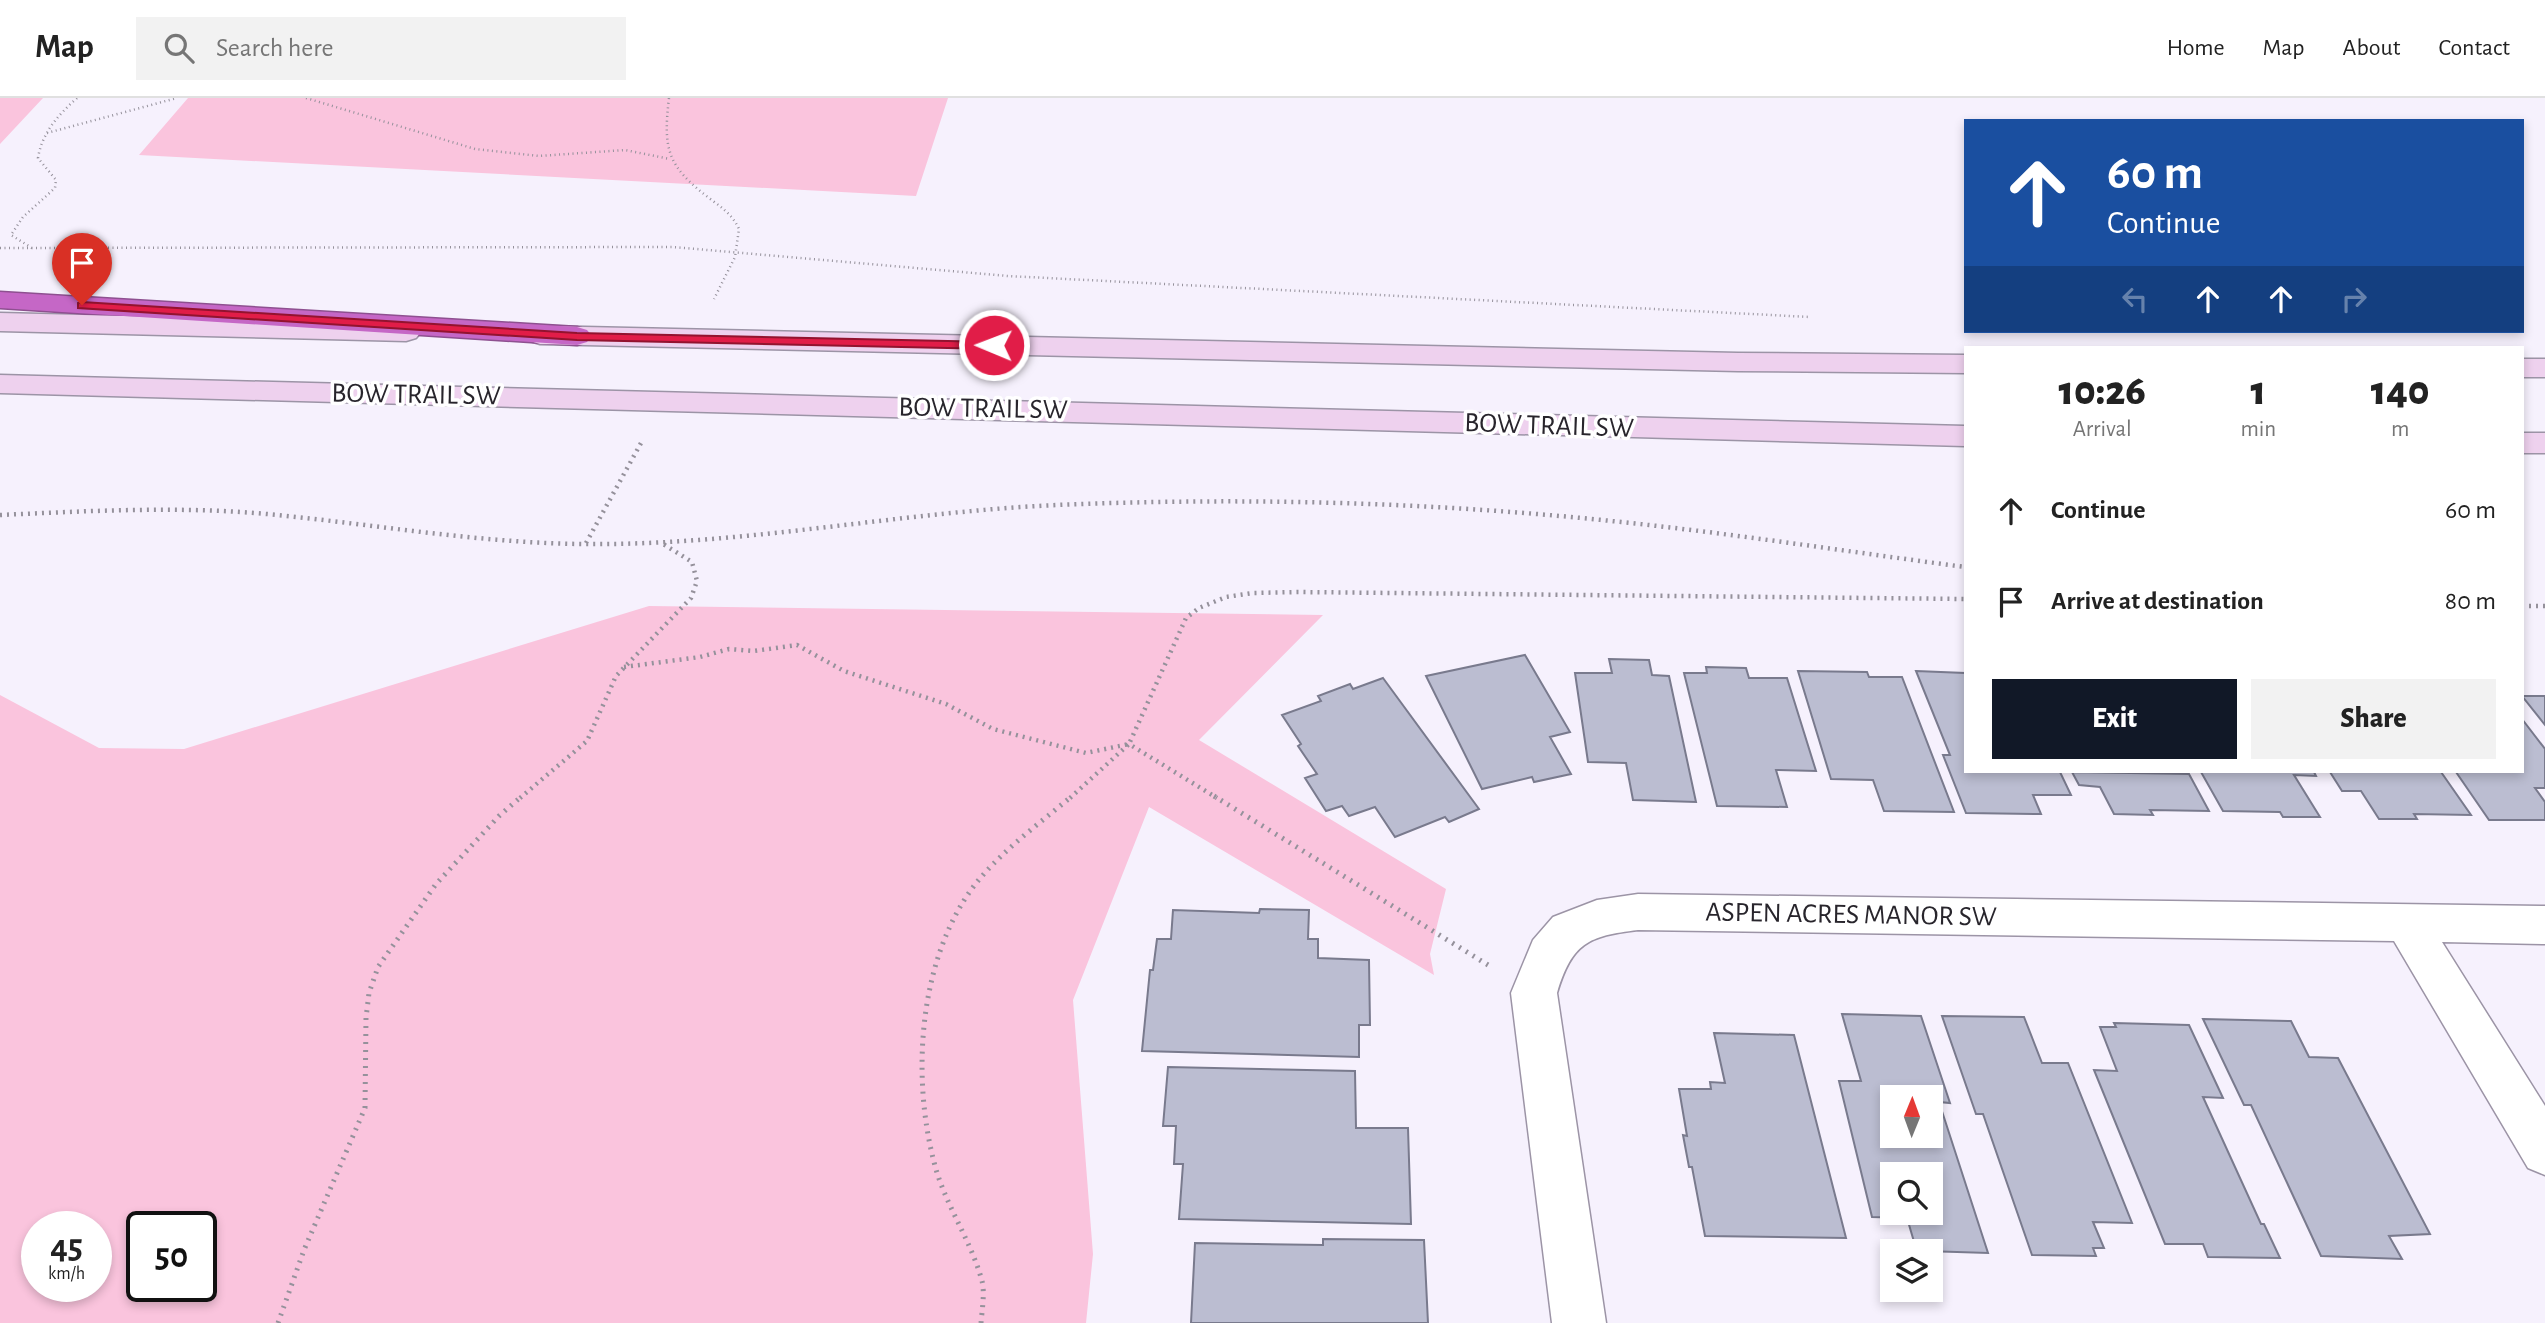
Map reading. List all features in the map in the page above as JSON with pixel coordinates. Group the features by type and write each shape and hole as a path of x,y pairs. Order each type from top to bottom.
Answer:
{"highway":[{"path":"0,300 577,336"}],"main road":[{"path":"0,322 1738,362 1964,364"},
{"path":"2524,368 2545,369"},
{"name":"BOW TRAIL SW","path":"0,384 1964,436"},
{"path":"2524,443 2545,443"}],"street":[{"name":"ASPEN ACRES MANOR SW","path":"1579,1323 1534,993 1543,961 1561,934 1596,916 1637,912 2545,925"},
{"path":"2407,924 2545,1151"}],"path":[{"path":"32,248 11,235 23,217 55,188 56,180 38,158 39,147 54,121 76,98"},
{"path":"47,133 92,117 144,108 177,98"},
{"path":"306,98 475,149 540,156 625,150 670,159"},
{"path":"669,98 667,142 670,159 692,188 729,213 739,228 737,253 713,300"},
{"path":"0,248 631,246 1008,276 1812,317"},
{"path":"585,544 642,442"},
{"path":"0,515 124,509 264,514 479,540 585,544 660,542 1053,505 1284,500 1498,511 1622,522 1964,567"},
{"path":"278,1323 304,1250 365,1108 366,1018 369,993 378,967 436,884 499,816 587,740 615,676 691,598 697,581 692,562 660,542"},
{"path":"981,1323 983,1283 934,1163 925,1102 923,1020 945,933 977,882 1014,845 1129,744 1186,618 1204,603 1237,594 1298,592 1964,599"},
{"path":"2524,606 2545,607"},
{"path":"624,667 700,657 729,649 754,651 797,645 844,671 946,704 993,729 1086,754 1129,744 1534,993"}],"shaded area":[{"path":"0,98 43,98 0,144"},
{"path":"188,98 948,98 916,196 139,155"},
{"path":"649,606 1323,615 1199,740 1446,889 1430,954 1434,975 1149,807 1073,1000 1093,1254 1086,1323 0,1323 0,695 99,748 184,749"}],"building":[{"path":"1525,655 1570,732 1550,737 1571,774 1534,782 1532,777 1482,789 1426,676"},
{"path":"1609,659 1649,660 1652,675 1669,676 1696,802 1633,800 1626,763 1588,762 1575,673 1612,673"},
{"path":"1706,667 1746,668 1749,678 1787,678 1816,771 1776,770 1787,807 1717,806 1684,673 1707,673"},
{"path":"1798,671 1867,672 1869,677 1902,677 1954,812 1884,811 1873,780 1831,779"},
{"path":"1916,671 1964,673 1964,773 2060,773 2071,795 2033,795 2041,814 1966,813 1943,755 1950,755"},
{"path":"1383,678 1479,809 1449,822 1445,817 1395,837 1375,807 1349,816 1342,806 1326,811 1305,778 1317,774 1282,715 1321,701 1318,696 1350,684 1353,689"},
{"path":"2524,696 2545,696 2545,725 2524,699"},
{"path":"2524,722 2545,749 2545,788 2535,788 2545,802 2545,820 2489,820 2457,773 2524,773"},
{"path":"2073,773 2189,774 2209,811 2150,810 2153,815 2114,814 2100,787 2079,785"},
{"path":"2202,773 2314,773 2316,776 2294,775 2320,817 2283,817 2280,812 2223,811"},
{"path":"2331,773 2442,773 2471,815 2414,814 2417,819 2379,819 2361,791 2342,791"},
{"path":"1260,909 1309,910 1308,939 1318,939 1318,958 1369,960 1370,1025 1359,1025 1359,1057 1142,1051 1150,970 1153,970 1157,939 1171,939 1173,910 1259,913"},
{"path":"1842,1014 1921,1016 1950,1103 1943,1102 1943,1085 1880,1085 1880,1148 1943,1148 1943,1114 1988,1253 1943,1252 1943,1239 1913,1239 1909,1225 1943,1225 1943,1162 1880,1162 1880,1217 1872,1217 1839,1081 1861,1081"},
{"path":"1942,1016 2024,1017 2042,1063 2068,1063 2132,1223 2093,1222 2104,1248 2093,1248 2096,1256 2032,1255 1983,1114 1976,1114"},
{"path":"2203,1019 2291,1021 2309,1057 2338,1058 2430,1234 2389,1236 2402,1259 2321,1256 2251,1105 2244,1105"},
{"path":"2114,1023 2189,1025 2223,1098 2203,1097 2261,1224 2264,1224 2280,1258 2208,1257 2203,1244 2165,1244 2094,1070 2117,1071 2100,1027 2116,1027"},
{"path":"1714,1033 1794,1035 1846,1238 1705,1236 1683,1135 1687,1136 1679,1089 1711,1089 1710,1082 1725,1083"},
{"path":"1168,1067 1355,1071 1356,1128 1408,1128 1411,1224 1179,1219 1183,1164 1174,1164 1176,1126 1163,1126"},
{"path":"1323,1239 1424,1240 1428,1323 1191,1323 1195,1243 1323,1245"}],"route":[{"path":"82,305 577,336 994,345"}]}
